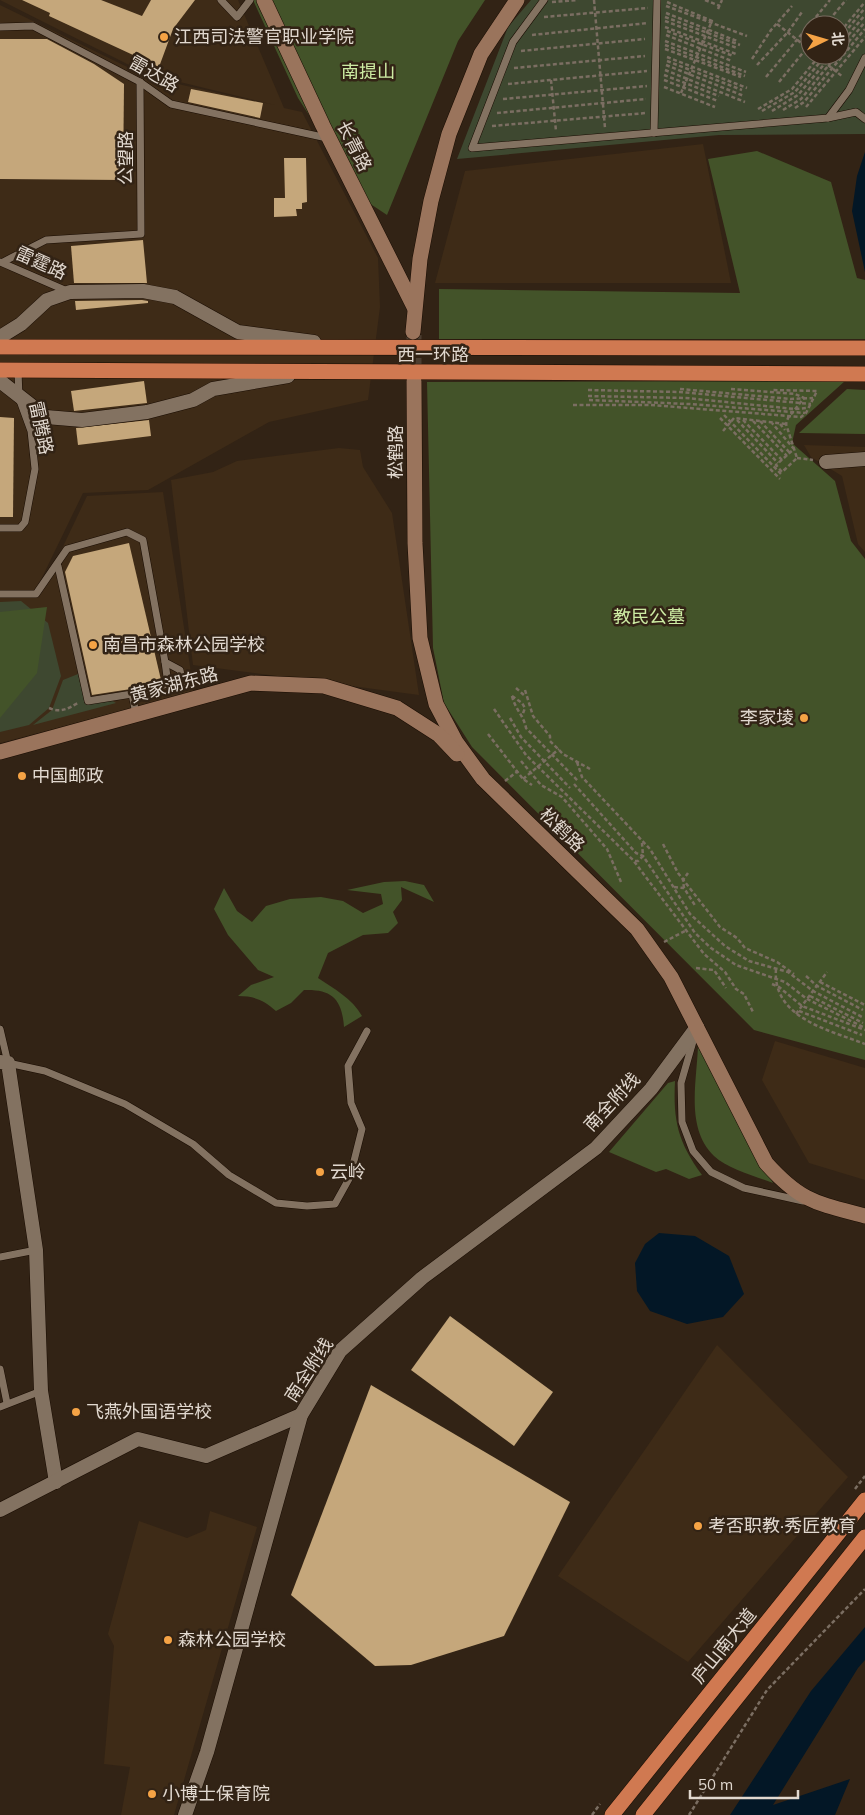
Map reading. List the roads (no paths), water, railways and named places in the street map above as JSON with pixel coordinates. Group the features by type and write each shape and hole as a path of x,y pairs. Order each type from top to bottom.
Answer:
{"highway":[{"name":"西一环路","path":"0,347 865,348"},
{"name":"西一环路","path":"0,370 865,374"},
{"name":"庐山南大道","path":"612,1815 865,1500"},
{"path":"643,1815 865,1537"}],"main road":[{"name":"长青路","path":"264,0 330,139 414,307"},
{"path":"414,332 414,307 431,201 449,134 481,54 516,0"},
{"name":"松鹤路","path":"414,382 415,543 420,638 436,704 456,742 483,779 637,928 672,977 766,1163 786,1185 813,1203 865,1216"},
{"name":"黄家湖东路","path":"0,752 251,683 324,686 397,708 438,735 483,779"}],"street":[{"path":"0,336 22,324 47,300 70,292 143,292 175,297 238,332 357,348"},
{"path":"0,381 46,418 82,420 146,412 193,400 213,389 318,372"},
{"path":"826,462 865,459"},
{"name":"南全附线","path":"185,1815 206,1752 301,1415 340,1351 422,1278 596,1148 651,1089 697,1027"},
{"path":"4,1062 36,1250 41,1391 56,1482"},
{"path":"0,1510 138,1439 206,1456 301,1415"}],"lane":[{"path":"221,0 237,17 250,0"},
{"path":"543,2 518,36 509,52 472,148 828,118 856,112 865,119"},
{"name":"雷达路","path":"0,26 33,26 140,82 171,104 330,139"},
{"path":"654,133 657,40"},
{"path":"828,118 852,84 865,58"},
{"name":"公望路","path":"1,262 46,240 141,234 140,82"},
{"name":"雷霆路","path":"1,262 70,292"},
{"name":"雷腾路","path":"0,528 20,528 26,522 35,468 31,431 19,398 18,370"},
{"path":"0,594 36,594 58,566 67,549 127,532 143,540 168,684 132,694 88,701 58,566"},
{"path":"165,662 180,670 183,686"},
{"path":"132,694 136,714"},
{"path":"697,1027 680,1084 682,1122 693,1151 711,1172 744,1188 813,1203"},
{"path":"0,1029 4,1062 45,1071 125,1104 193,1144 229,1175 276,1203 307,1206 334,1204 350,1177 362,1129 351,1104 348,1066 367,1031"},
{"path":"0,1257 36,1250"},
{"path":"0,1369 7,1403"},
{"path":"0,1407 41,1391"}],"water":[{"path":"865,152 865,272 852,211 857,176"},
{"path":"659,1233 695,1236 729,1256 744,1294 723,1317 687,1324 650,1311 637,1291 635,1263 645,1244"},
{"path":"865,1627 865,1660 858,1668 773,1805 850,1779 835,1815 730,1815 811,1691"}],"tunnel":[{"path":"414,335 414,381"}],"place":[{"name":"江西司法警官职业学院","path":"164,37"},
{"name":"南昌市森林公园学校","path":"93,645"},
{"name":"李家堎","path":"804,718"},
{"name":"中国邮政","path":"22,776"},
{"name":"云岭","path":"320,1172"},
{"name":"飞燕外国语学校","path":"76,1412"},
{"name":"考否职教·秀匠教育","path":"698,1526"},
{"name":"森林公园学校","path":"168,1640"},
{"name":"小博士保育院","path":"152,1794"}],"park label":[{"name":"南提山","path":"368,72"},
{"name":"教民公墓","path":"649,617"}]}
